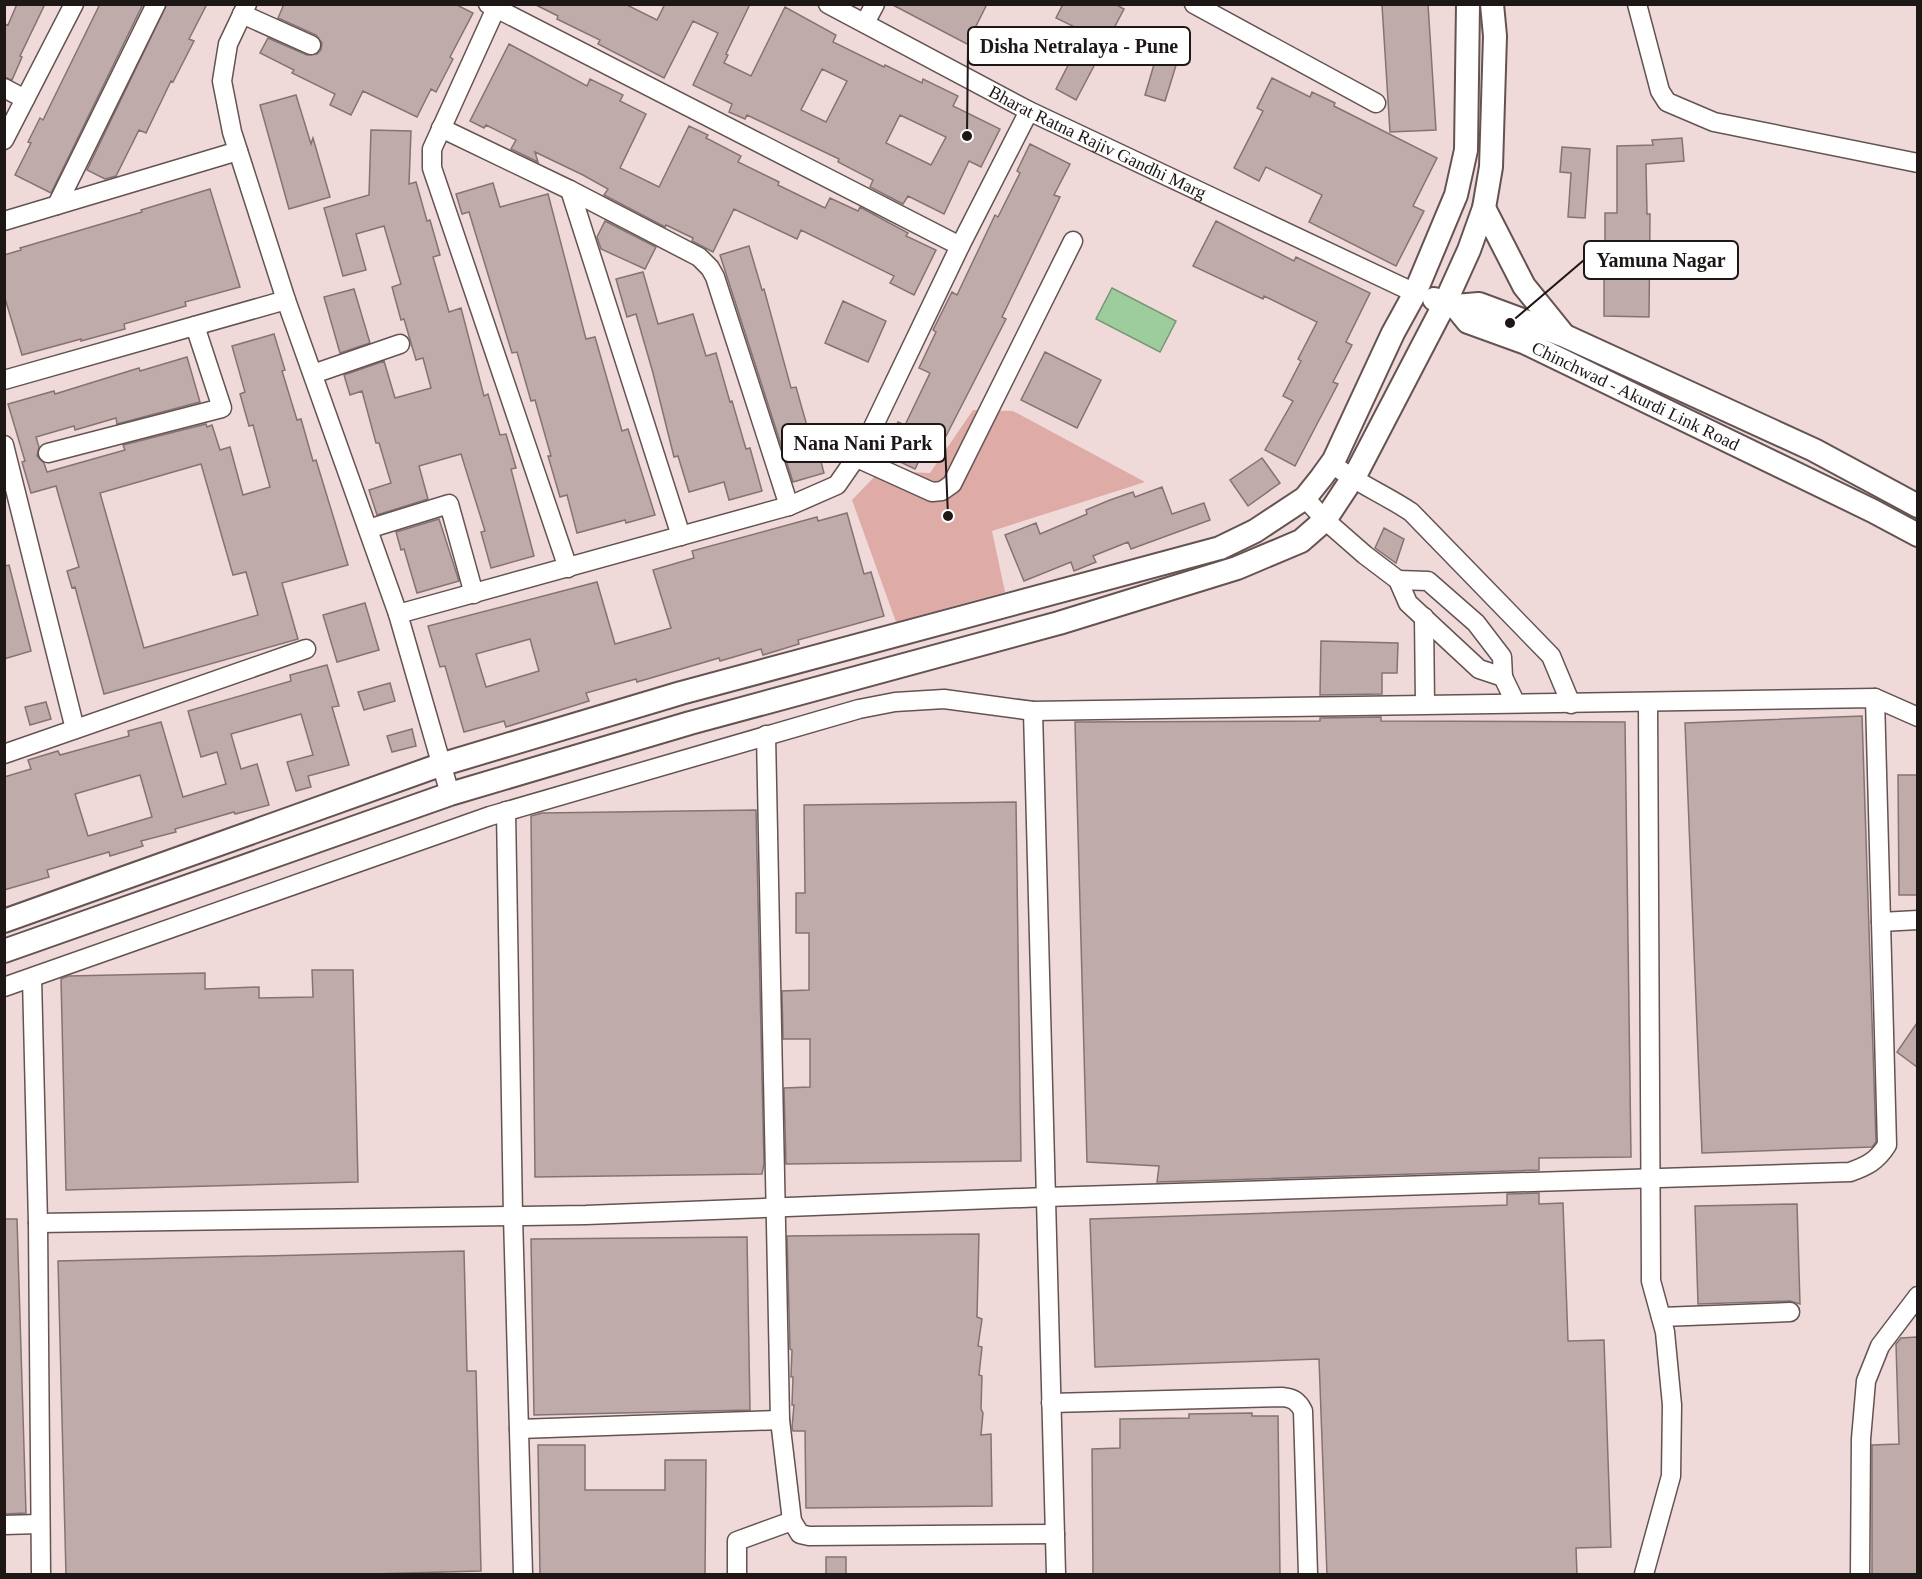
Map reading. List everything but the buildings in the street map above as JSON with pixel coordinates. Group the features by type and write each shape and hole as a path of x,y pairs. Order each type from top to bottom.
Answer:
{"main road":[{"path":"4,921 440,765 681,693 1220,548 1255,531 1305,498 1331,463 1393,333 1415,293 1456,195 1466,150 1468,4"},
{"path":"4,951 450,794 690,723 1059,623 1237,568 1301,541 1325,520 1352,479 1450,304 1484,208 1491,167 1495,36 1492,4"},
{"path":"1484,208 1524,286 1565,336"},
{"path":"1415,293 1450,304"},
{"name":"Chinchwad - Akurdi Link Road","path":"1450,304 1479,304 1565,336 1814,450 1917,505"},
{"name":"Chinchwad - Akurdi Link Road","path":"1450,304 1468,322 1537,348 1873,511 1917,535"}],"street":[{"path":"4,140 74,4"},
{"path":"57,205 156,4"},
{"name":"Bharat Ratna Rajiv Gandhi Marg","path":"828,4 1029,111 1415,293"},
{"path":"865,23 875,4"},
{"path":"1194,4 1376,103"},
{"path":"1637,4 1660,91 1666,102 1714,122 1917,163"},
{"path":"568,568 432,168 432,149 492,6 960,246"},
{"path":"311,45 244,9 228,45 222,81 238,151 286,300 398,614 450,794"},
{"path":"4,88 25,99"},
{"path":"398,614 789,506 837,485 857,458 960,246 1029,111"},
{"path":"441,128 570,190 699,257 710,268 715,277 789,506"},
{"path":"4,221 238,151"},
{"path":"570,190 681,536"},
{"path":"857,458 932,492 942,491 952,484 1072,241"},
{"path":"4,380 286,300"},
{"path":"48,453 222,408 195,326"},
{"path":"313,374 400,344"},
{"path":"4,446 75,729"},
{"path":"1331,463 1352,479 1411,512 1551,656 1571,704"},
{"path":"1305,498 1325,520 1398,580 1408,603 1479,669 1503,677"},
{"path":"368,529 449,504 474,594"},
{"path":"1398,580 1428,581 1476,623 1502,657 1503,677 1515,702"},
{"path":"1424,616 1425,704"},
{"path":"4,754 306,649"},
{"path":"38,1223 513,1216 1850,1172 1868,1166 1879,1157 1887,1145 1875,698"},
{"path":"4,987 506,811 766,735 859,709 895,702 944,699 1033,711 1875,698 1917,717"},
{"path":"1644,1575 1671,1476 1672,1405 1665,1332 1651,1281 1648,702"},
{"path":"1033,711 1056,1575"},
{"path":"766,735 780,1420 792,1521 800,1534 808,1536 1055,1534"},
{"path":"506,811 513,1216 524,1575"},
{"path":"1881,922 1917,920"},
{"path":"32,978 38,1223 41,1575"},
{"path":"1860,1575 1861,1439 1866,1380 1880,1346 1917,1296"},
{"path":"1661,1317 1790,1312"},
{"path":"1051,1403 1282,1397 1291,1398 1299,1403 1303,1411 1308,1575"},
{"path":"519,1429 780,1420"},
{"path":"737,1575 737,1541 792,1521"},
{"path":"4,1525 39,1524"}],"shaded area":[{"path":"1112,288 1176,321 1160,352 1096,319"},
{"path":"973,410 1013,411 1145,482 992,531 1005,592 896,622 852,500 880,471 930,473"}],"place":[{"name":"Disha Netralaya - Pune","path":"967,136"},
{"name":"Yamuna Nagar","path":"1510,323"},
{"name":"Nana Nani Park","path":"948,516"}]}
